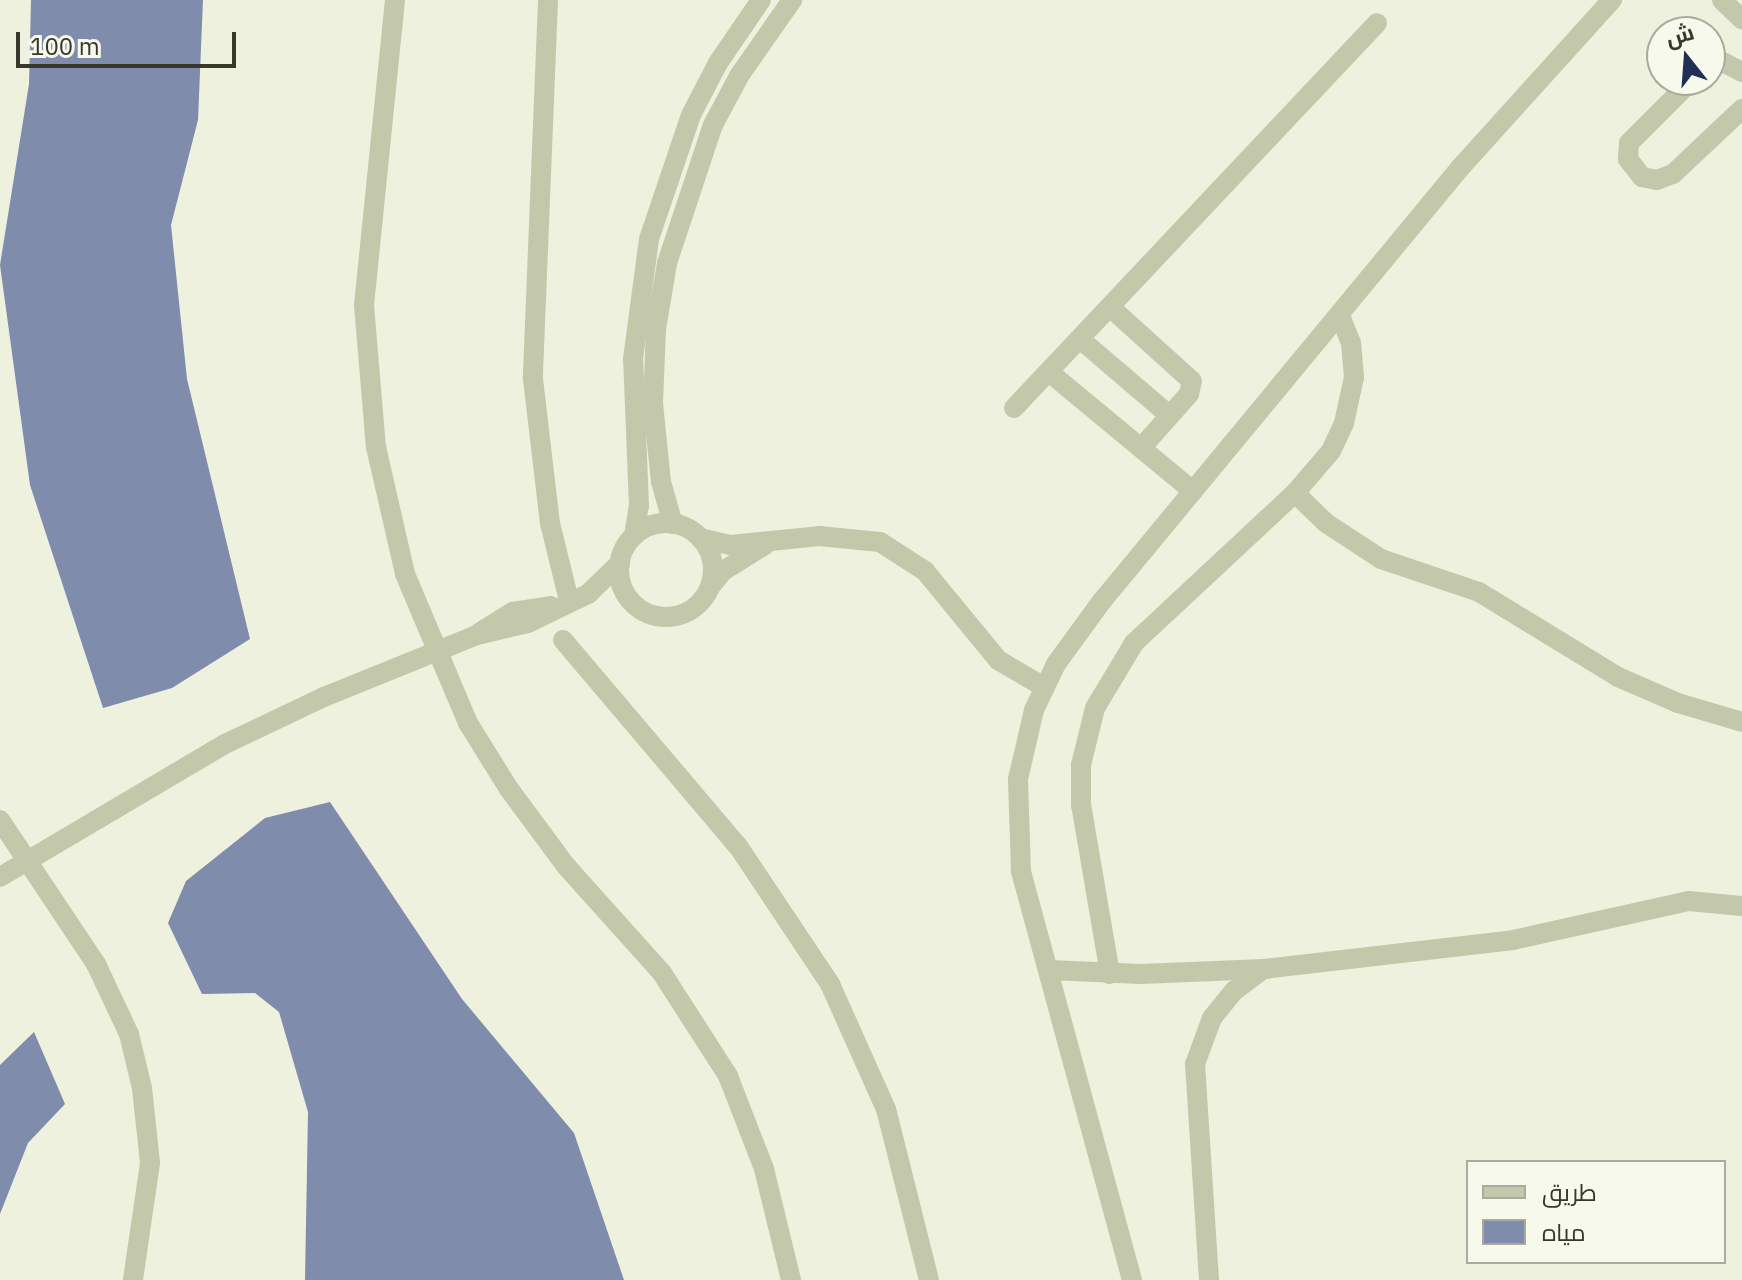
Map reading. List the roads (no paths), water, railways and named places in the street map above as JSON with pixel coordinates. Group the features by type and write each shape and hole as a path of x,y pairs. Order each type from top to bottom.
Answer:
{"street":[{"path":"395,0 367,246 365,339 391,521 434,652 468,723 509,789 566,866 662,973 710,1044 764,1169 791,1280"},
{"path":"548,0 533,379 546,497 571,600"},
{"path":"0,877 129,797 324,697 477,635 519,627 571,600 620,563 634,536 639,506 633,359 649,239 691,115 718,63 761,0"},
{"path":"673,524 661,482 653,403 656,329 667,263 713,125 745,65 792,0"},
{"path":"1132,1280 1049,970 1026,896 1016,825 1021,757 1044,687 1084,623 1339,314 1469,158 1612,0"},
{"path":"1722,0 1742,19"},
{"path":"1014,408 1377,23"},
{"path":"1676,96 1629,143 1628,159 1642,177 1657,180 1673,174 1742,109"},
{"path":"1110,307 1190,376 1192,390 1141,448"},
{"path":"1110,974 1081,805 1081,765 1095,708 1134,643 1295,493 1331,451 1349,408 1354,354 1339,314"},
{"path":"1080,339 1170,416"},
{"path":"1049,372 1193,491"},
{"path":"1295,493 1334,530 1381,559 1493,598 1647,691 1742,722"},
{"path":"634,536 652,525 673,524 700,538 731,545 768,543 794,537 852,537 903,553 925,571 998,660 1044,687"},
{"path":"700,538 711,556 710,587"},
{"path":"620,563 621,584 632,602 649,614 670,617 690,610 723,571 768,543"},
{"path":"571,600 632,602"},
{"path":"563,640 738,846 824,973 886,1109 929,1280"},
{"path":"0,820 96,964 120,1009 136,1059 150,1163 145,1223 133,1280"},
{"path":"1049,970 1110,974 1264,969 1527,938 1689,901 1742,906"},
{"path":"1209,1280 1195,1064 1204,1033 1222,1004 1264,969"}],"water":[{"path":"31,0 203,0 198,120 171,225 187,379 250,639 172,688 103,708 30,485 0,265 29,84"},
{"path":"330,802 462,999 574,1133 624,1280 305,1280 308,1112 279,1012 255,993 202,994 168,923 186,881 265,818"},
{"path":"34,1032 65,1104 28,1143 0,1214 0,1065"}]}
